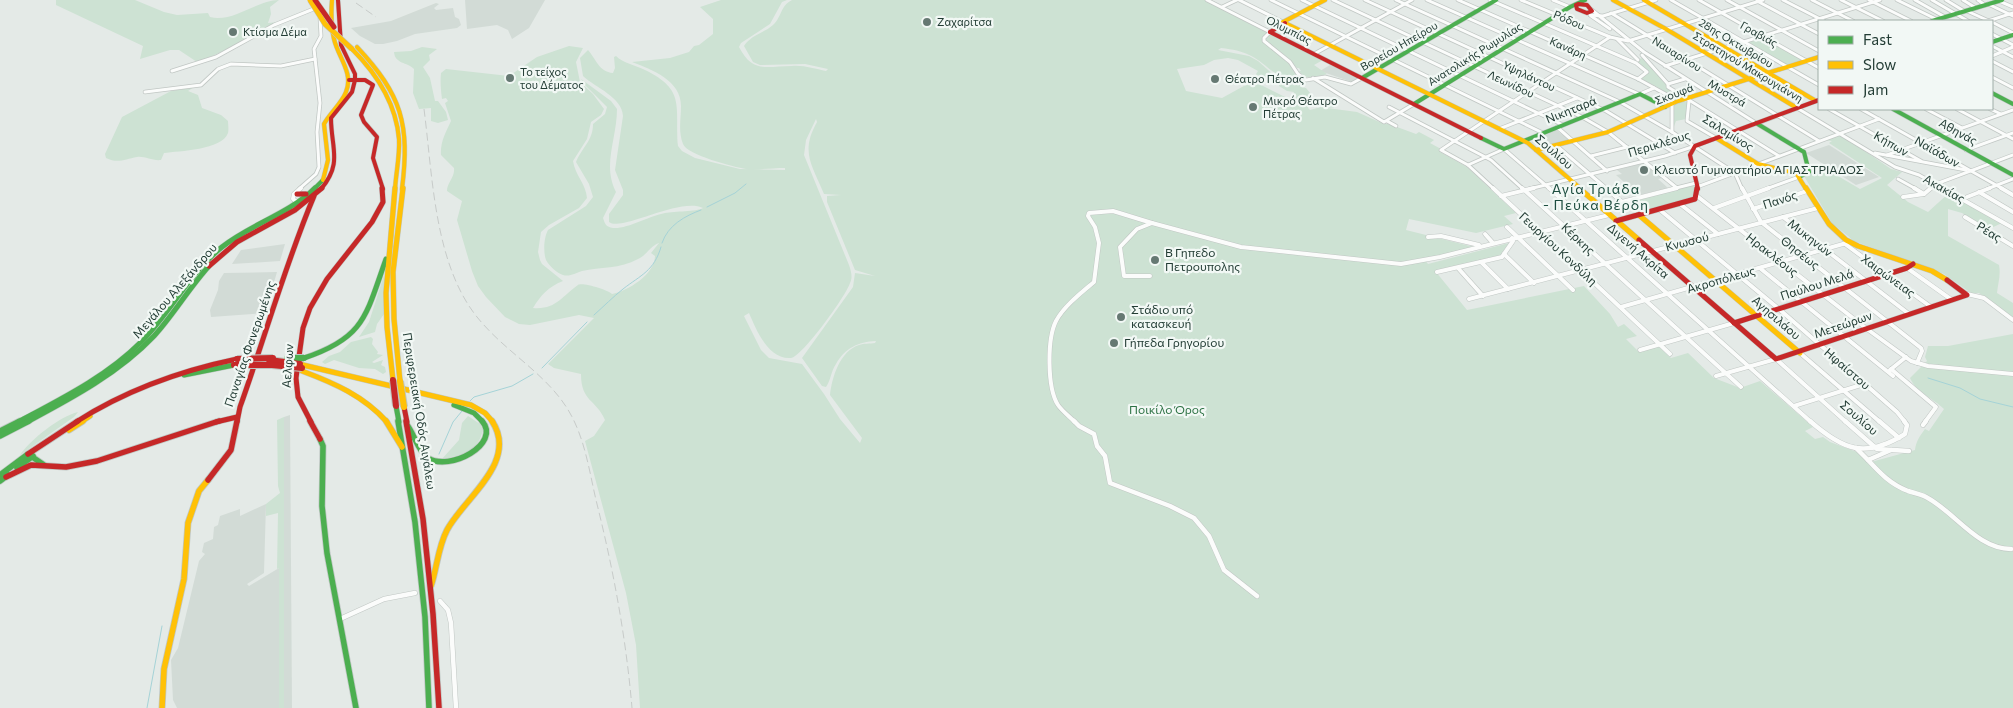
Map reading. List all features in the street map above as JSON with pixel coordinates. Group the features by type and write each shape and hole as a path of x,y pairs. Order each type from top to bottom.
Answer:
{"main road":[{"name":"Περιφερειακή Οδός Αιγάλεω","path":"310,0 325,24 374,62 392,86 403,120 405,139 393,272 396,406 415,522 422,589 429,708"},
{"name":"Περιφερειακή Οδός Αιγάλεω","path":"315,0 336,28 377,73 386,88 396,115 398,141 386,293 387,327 396,381 408,425 421,502 431,586 439,706"},
{"path":"332,0 335,46 353,82"},
{"path":"338,0 341,45 355,74 353,82"},
{"path":"1270,32 1299,13 1324,0"},
{"name":"Βορείου Ηπείρου","path":"1362,78 1480,10 1493,0"},
{"name":"Στρατηγού Μακρυγιάννη","path":"1613,0 1666,29 1797,108"},
{"name":"28ης Οκτωβρίου","path":"1646,1 1818,102"},
{"path":"1938,20 1994,2"},
{"name":"Ανατολικής Ρωμυλίας","path":"1414,104 1557,15 1584,5"},
{"name":"Σουλίου","path":"1284,22 1523,140 1776,359"},
{"name":"Ολυμπίας","path":"1270,32 1362,78"},
{"path":"1993,42 2013,34"},
{"name":"Σκουφά","path":"1536,150 1608,132 1670,105 1818,57"},
{"name":"Διγενή Ακρίτα","path":"1362,78 1504,149"},
{"name":"Αελφων","path":"353,82 369,83 373,88 361,115 364,122 375,133 373,158 383,190 383,202 372,222 327,279 315,299 303,328 296,378 298,397 318,432 323,446 322,506 325,534 356,708"},
{"name":"Μεγάλου Αλεξάνδρου","path":"0,436 83,390 124,363 154,336 207,268 222,253 243,237 302,202 329,180 334,168 331,118 353,82"},
{"path":"1640,94 1670,105"},
{"name":"Νικηταρά","path":"1504,149 1640,94"},
{"path":"1993,94 2013,104"},
{"name":"Περικλέους","path":"1695,146 1818,102"},
{"name":"Αθηνάς","path":"1895,110 1992,163 2013,177"},
{"name":"Μυστρά","path":"1756,123 1799,149"},
{"name":"Σαλαμίνος","path":"1716,138 1758,164 1791,171 1799,177"},
{"path":"1616,221 1680,204 1693,200 1698,196 1690,155 1690,150 1695,146"},
{"path":"1799,149 1804,152 1810,172 1799,177 1835,231 1848,243 1936,274 1967,294"},
{"path":"302,202 305,194 316,191"},
{"name":"Μεγάλου Αλεξάνδρου","path":"0,431 72,391 119,361 148,334 216,252 238,235 302,202"},
{"name":"Παναγίας Φανερωμένης","path":"162,708 164,669 184,579 188,524 199,491 231,450 237,417 278,298 294,244 302,202"},
{"name":"Αγησιλάου","path":"1639,215 1800,353"},
{"path":"303,365 319,354 338,347 357,331 364,321 389,255"},
{"name":"Παύλου Μελά","path":"1734,323 1910,266"},
{"name":"Μετεώρων","path":"1776,359 1800,353 1967,294"},
{"path":"2,478 78,418 118,395 168,375 209,364 276,360 471,405 484,411 496,426 500,444 498,458 491,471 447,530 441,544 435,577 431,586"},
{"path":"28,457 82,421 121,399 178,376 236,362 283,366 303,365 458,406 480,416 485,421 487,430 483,442 471,454 462,459 446,462 433,460 423,454 418,439 408,425"},
{"path":"303,365 340,385 373,408 389,423 398,443 404,449"},
{"path":"2,478 23,468 41,465 58,467 86,464 221,420 237,417"},
{"path":"28,457 41,465"}],"street":[{"name":"Ολυμπίας","path":"1208,0 1270,32"},
{"path":"1222,7 1238,0"},
{"name":"Σουλίου","path":"1238,0 1284,22"},
{"path":"1271,0 1543,133"},
{"path":"1302,0 1539,113 1560,126 1574,142 1607,170"},
{"name":"Λεωνίδου","path":"1333,0 1582,117 1608,132 1677,188"},
{"name":"Υψηλάντου","path":"1365,0 1602,109 1675,153"},
{"path":"1396,0 1620,102 1646,116 1735,172 1745,196"},
{"path":"1314,54 1412,0"},
{"path":"1427,0 1640,94"},
{"name":"Κανάρη","path":"1458,0 1638,79 1669,96 1670,105"},
{"path":"1493,0 1596,46 1637,61 1647,72 1638,79"},
{"name":"Ρόδου","path":"1521,0 1610,37 1628,41"},
{"path":"1553,0 1584,5 1601,16 1646,1 1656,0"},
{"path":"1671,0 1818,84"},
{"name":"Γραβιάς","path":"1699,0 1818,67"},
{"path":"1727,0 1818,50"},
{"path":"1628,41 1763,0"},
{"path":"1783,0 1822,20"},
{"path":"1812,0 1851,20"},
{"path":"1841,0 1881,20"},
{"path":"1869,0 1910,20"},
{"path":"1664,66 1880,0"},
{"path":"1897,0 1938,20"},
{"path":"1916,0 1938,20"},
{"path":"1932,0 1966,20"},
{"path":"1946,0 1986,20"},
{"path":"1963,0 1976,8"},
{"path":"1978,0 1994,2 2013,8"},
{"path":"1756,1 1818,33"},
{"path":"1994,2 2013,15"},
{"path":"172,71 216,57 270,28 320,5 321,36 315,46 320,103 317,132 320,160 316,174 302,202"},
{"path":"1584,5 1610,29"},
{"name":"Ναυαρίνου","path":"1611,13 1819,141"},
{"path":"1993,21 2009,14"},
{"name":"Μυστρά","path":"1601,16 1643,54 1756,123"},
{"path":"1993,24 2013,34"},
{"path":"1270,32 1264,38 1264,41 1285,57 1298,74 1306,80"},
{"path":"1993,35 2013,46 1993,56"},
{"path":"1454,141 1610,37"},
{"name":"Ρόδου","path":"1617,39 1637,61"},
{"path":"1993,47 2013,57"},
{"path":"1637,61 1643,54 1668,84 1668,87 1779,156"},
{"path":"145,92 201,85 218,69 236,63 281,66 315,59"},
{"path":"1993,62 2013,72"},
{"path":"1313,78 1373,117 1396,126"},
{"name":"Βορείου Ηπείρου","path":"1306,80 1331,78 1350,84 1362,78"},
{"path":"1993,78 2013,88"},
{"path":"1668,84 1685,79"},
{"name":"Νικηταρά","path":"1640,94 1654,88"},
{"path":"1499,129 1577,98"},
{"name":"Σαλαμίνος","path":"1688,100 1687,121 1716,138"},
{"name":"Ανατολικής Ρωμυλίας","path":"1386,122 1414,104"},
{"path":"1670,105 1672,132"},
{"name":"Κέρκης","path":"1389,107 1487,157 1741,387"},
{"name":"Στρατηγού Μακρυγιάννη","path":"1797,108 1872,153"},
{"path":"1831,110 1860,126"},
{"name":"Ναϊάδων","path":"1863,110 2013,195"},
{"path":"1928,110 1962,128"},
{"path":"1960,110 2013,139"},
{"path":"1992,110 2001,114"},
{"path":"1887,155 2013,110"},
{"path":"1601,208 1677,188 1697,185 1879,119"},
{"name":"Κήπων","path":"1860,126 1922,161"},
{"path":"1966,150 2013,133"},
{"name":"Γεωργίου Κονδύλη","path":"1454,141 1442,150 1468,165 1670,354"},
{"path":"1556,146 1622,202"},
{"path":"1663,146 1665,156"},
{"name":"Περικλέους","path":"1501,196 1645,162 1695,146"},
{"path":"1590,156 1627,147"},
{"name":"Νικηταρά","path":"1468,165 1504,149"},
{"name":"Διγενή Ακρίτα","path":"1504,149 1670,294 1828,437 1855,448"},
{"path":"1872,153 1971,171"},
{"name":"Ακακίας","path":"1872,153 1895,167 1919,175 1936,184 2013,228"},
{"path":"1903,197 1924,194 1936,184 2013,155"},
{"path":"1714,208 1799,177"},
{"path":"1967,197 2013,177"},
{"path":"1898,179 1924,194"},
{"name":"Πανός","path":"1753,209 1808,191"},
{"path":"1979,192 2013,212"},
{"name":"Ηρακλέους","path":"1698,196 1906,358 1917,363 2013,374"},
{"name":"Θησέως","path":"1745,196 1761,222 1922,349 1917,363"},
{"path":"1680,204 1718,234"},
{"name":"Κνωσού","path":"1470,299 1818,208"},
{"name":"Ηφαίστου","path":"1660,210 1779,309 1897,412 1907,425 1905,434 1899,438"},
{"path":"1257,596 1247,586 1224,571 1207,535 1198,522 1178,509 1110,484 1105,456 1097,446 1094,434 1078,426 1058,405 1051,382 1051,332 1061,314 1094,282 1093,271 1098,262 1100,234 1088,216 1089,213 1124,212 1152,223 1213,241 1240,246 1401,264 1419,262 1609,214"},
{"name":"Μυκηνών","path":"1783,217 1909,314"},
{"name":"Ρέας","path":"1965,217 2013,246"},
{"path":"1150,276 1124,276 1120,247 1137,229 1152,223"},
{"path":"1507,227 1573,290"},
{"path":"1485,234 1493,243"},
{"path":"1428,237 1441,236 1481,246"},
{"path":"1437,272 1502,257 1513,241 1512,238"},
{"name":"Ακροπόλεως","path":"1621,307 1848,243"},
{"name":"Χαιρώνειας","path":"1848,243 1887,275 1931,307"},
{"path":"1504,254 1534,282"},
{"path":"1481,262 1508,289"},
{"path":"1910,266 1952,300"},
{"path":"1458,268 1483,296"},
{"path":"1760,269 1844,337 1890,370 1936,407 1923,425"},
{"path":"1967,294 1984,298 2013,320"},
{"name":"Παύλου Μελά","path":"1640,350 1734,323"},
{"name":"Αγησιλάου","path":"1800,353 1899,438"},
{"path":"1890,370 1906,358"},
{"name":"Σουλίου","path":"1776,359 1877,449"},
{"name":"Μετεώρων","path":"1716,376 1776,359"},
{"path":"1890,370 1893,376"},
{"path":"1794,406 1864,384"},
{"path":"1877,449 1899,438"},
{"path":"1855,448 1909,451"},
{"path":"1855,448 1885,479 1926,497 1959,520 1986,543 2001,550 2011,549"},
{"path":"1868,460 1893,450"},
{"path":"340,619 384,599 415,593"},
{"path":"440,600 448,610 452,623 456,708"}],"shaded area":[{"path":"465,0 545,0 529,28 512,39 508,30 497,25 467,29"},
{"path":"436,3 439,4 434,8 436,10 453,8 455,17 459,19 461,25 457,28 415,34 383,44 375,44 360,36 351,28 391,21"},
{"path":"1330,65 1360,78 1352,82 1320,71"},
{"path":"1556,130 1569,140 1540,147 1531,142"},
{"path":"1829,145 1879,177 1856,185 1806,153"},
{"path":"1644,163 1662,178 1658,179 1668,188 1639,195 1616,175 1622,174 1617,170"},
{"path":"285,244 280,261 232,264 241,250"},
{"path":"277,272 265,313 211,317 210,310 218,290 219,281 224,273"},
{"path":"290,415 292,708 284,708 284,417"},
{"path":"266,504 264,573 247,584 249,586 279,568 279,708 177,708 173,700 171,660 178,648 199,561 205,554 202,552 204,543 213,539 214,527 218,525 220,516 240,509 240,516"}],"green space":[{"path":"56,0 135,0 164,12 177,15 208,13 210,17 219,18 279,0 270,7 271,14 268,23 279,22 197,62 179,50 170,50 140,59 143,46 56,5"},
{"name":"Ποικίλο Όρος","path":"721,0 787,0 782,2 770,24 741,43 739,47 744,56 755,65 761,67 801,66 826,71 828,69 805,64 760,65 753,62 744,46 750,39 773,25 785,5 792,0 1206,0 1323,60 1314,65 1327,74 1312,77 1305,76 1287,57 1264,39 1291,64 1303,82 1300,85 1301,87 1306,88 1311,94 1310,97 1313,98 1308,101 1299,97 1309,106 1310,110 1321,107 1318,105 1325,103 1336,107 1327,108 1357,112 1384,124 1416,134 1419,132 1434,140 1430,143 1441,149 1440,152 1467,167 1516,213 1504,216 1513,224 1476,233 1409,219 1406,230 1474,247 1425,260 1428,264 1509,243 1500,256 1436,272 1467,310 1584,286 1610,314 1618,327 1624,324 1637,336 1626,339 1638,351 1658,346 1671,358 1688,353 1714,378 1740,388 1760,381 1813,427 1805,431 1815,439 1823,437 1830,442 1857,452 1871,466 1873,465 1871,462 1915,450 1917,441 1925,429 1929,431 1944,409 1921,392 1910,378 1927,361 1925,357 1928,346 1948,346 2013,334 2013,708 640,708 636,645 626,593 585,441 594,436 605,420 583,390 581,374 554,368 548,364 594,318 579,315 530,325 519,324 505,317 478,286 457,220 462,201 447,191 454,168 441,155 442,141 451,121 445,103 448,101 446,98 442,99 441,73 446,69 509,76 537,57 569,46 583,48 576,62 580,82 593,94 604,109 601,115 591,122 587,139 573,161 585,188 587,198 579,208 549,225 541,232 538,252 540,260 542,264 563,281 545,292 533,308 547,307 553,305 580,284 606,290 612,294 640,281 654,263 655,256 651,253 659,243 631,262 582,271 568,276 556,271 546,260 544,253 548,230 586,206 593,197 589,184 576,162 589,140 593,124 605,114 607,107 581,79 611,101 617,109 610,162 612,182 616,192 603,218 606,225 611,228 619,228 665,213 703,208 693,206 680,207 626,222 616,224 609,222 609,214 623,195 623,190 615,170 623,116 622,109 608,93 583,76 580,58 588,50 601,68 608,72 613,73 615,68 614,57 616,56 658,77 667,85 673,92 676,100 678,146 682,151 695,158 746,169 712,160 686,148 681,134 680,97 676,89 664,77 632,62 670,58 689,52 694,46 699,45 713,34 713,19 700,7","holes":["1221,48 1249,55 1260,61 1286,79 1285,83 1279,82 1279,86 1287,91 1294,92 1291,100 1253,81 1222,98 1186,91 1177,69 1204,65 1214,60 1228,58 1238,60 1258,71 1256,74 1260,78 1275,81 1276,77 1258,61 1249,56 1218,50","816,119 817,122 809,142 812,166 824,194 841,195 827,196 827,202 855,270 875,276 855,273 853,287 802,358 822,386 826,387 834,367 848,350 858,344 876,341 875,343 859,345 847,353 838,366 831,388 830,395 862,438 860,443 840,419 802,364 769,358 761,350 744,316 749,313 759,335 769,349 783,357 791,358 804,348 823,325 841,300 851,281 849,265 804,155 806,140","785,168 785,170 751,169"]},
{"path":"1763,37 1802,60 1786,65 1747,42"},
{"path":"422,47 437,49 429,55 430,60 423,67 430,78 435,101 438,101 446,112 448,120 438,123 431,121 431,108 419,109 413,93 414,69 399,61 394,52 411,51"},
{"path":"1641,58 1666,83 1667,87 1684,98 1675,101 1657,89 1659,88 1640,78 1649,72 1637,63"},
{"path":"194,87 188,91 198,95 202,108 221,115 228,121 228,133 224,139 199,149 164,153 161,160 137,157 118,161 106,158 105,154 122,117 171,91"},
{"path":"1680,102 1687,102 1686,119 1676,121 1673,129 1674,105"},
{"path":"1840,134 1891,169 1902,172 1887,185 1908,202 1928,212 1949,193 2002,223 1989,229 1962,213 1948,209 1948,236 1999,265 2000,276 1997,293 2013,303 2013,317 1979,293 1971,293 1944,274 1854,241 1832,223 1804,176 1826,169 1860,189 1882,178 1829,143 1832,141 1823,140"},
{"path":"1694,185 1695,192 1691,198 1642,211 1631,202"},
{"path":"384,275 384,314 377,324 375,332 359,337 369,322"},
{"path":"371,337 373,339 372,344 378,352 377,354 383,355 372,362 383,360 381,365 385,367 386,372 383,374 375,369 359,368 334,360 325,364 322,362 329,356 340,352 351,342"},
{"path":"78,412 74,417 20,455 46,429 63,418"},
{"path":"468,416 480,424 483,429 477,444 468,452 441,460 459,440 462,423"},
{"path":"284,417 284,708 279,708 278,513 266,516 266,504 280,493 278,486 277,420"}],"waterway":[{"path":"707,207 735,193 746,184"},
{"path":"662,243 673,226 689,215 701,210"},
{"path":"594,315 651,267 661,247"},
{"path":"542,368 587,322"},
{"path":"470,401 474,397 512,386 533,374"},
{"path":"1928,378 1960,388 1980,399 2013,407"},
{"path":"439,454 453,422 462,411"},
{"path":"425,471 432,463"},
{"path":"147,708 162,626"}],"railway":[{"path":"356,3 376,17"},
{"path":"424,109 438,223 454,278 467,302 483,324 557,394 575,423 582,442 613,577 626,655 632,708"}],"traffic: fast":[{"path":"1362,78 1496,0"},
{"path":"1414,104 1570,7 1585,0"},
{"path":"1935,20 2002,0"},
{"path":"1993,42 2013,35"},
{"path":"1481,138 1504,149 1640,94 1665,107"},
{"path":"1993,94 2013,104"},
{"path":"1895,110 2013,175"},
{"path":"1756,123 1804,152 1809,172 1799,177"},
{"path":"0,431 74,392 109,369 151,331 210,257 234,238 300,200 323,180"},
{"path":"304,358 325,351 352,334 368,310 386,259"},
{"path":"0,436 58,406 95,384 130,358 155,335 209,266"},
{"path":"287,358 304,358"},
{"path":"184,375 234,365"},
{"path":"407,425 423,453 428,458 439,462 463,458 482,443 486,434 484,424 476,414 454,405"},
{"path":"396,406 415,522 425,617 429,708"},
{"path":"320,439 323,446 322,506 327,553 356,708"},
{"path":"0,475 28,454 44,465"},
{"path":"17,468 33,456"},
{"path":"0,481 8,475"}],"traffic: slow":[{"path":"310,0 325,24 352,49"},
{"path":"323,180 328,160 324,124 346,93 349,82 347,71 334,41 331,20 332,0"},
{"path":"1283,22 1325,0"},
{"path":"1613,0 1666,29 1797,108"},
{"path":"1644,0 1816,101"},
{"path":"1283,22 1528,143 1639,240"},
{"path":"357,47 377,70 394,95 401,114 405,134 404,175 393,272 394,319 400,381"},
{"path":"352,49 371,69 385,90 394,114 399,141 386,293 387,327 393,380"},
{"path":"1536,150 1608,132 1678,101 1818,57"},
{"path":"1716,138 1758,164 1796,173 1829,224 1846,240 1858,246 1932,271 1947,280"},
{"path":"1639,215 1800,353"},
{"path":"303,365 471,405 485,413 495,425 498,435 498,449 495,462 482,486 447,530 431,586"},
{"path":"302,371 337,385 370,405 390,426 402,447"},
{"path":"400,381 404,407"},
{"path":"69,430 90,416"},
{"path":"162,708 164,669 184,579 188,523 199,491 208,480"}],"traffic: jam":[{"path":"315,0 334,27"},
{"path":"209,266 224,251 237,242 295,210 320,190 329,180 335,162 331,118 352,92 355,80 355,74 341,45 338,0"},
{"path":"1576,5 1577,9 1587,13 1592,11 1587,5 1578,4"},
{"path":"1270,32 1285,23"},
{"path":"1270,32 1481,138"},
{"path":"320,439 298,397 296,378 303,328 310,308 327,279 372,222 383,202 383,190 373,158 377,137 364,122 361,115 373,85 365,80 349,80"},
{"path":"1616,221 1695,199 1698,191 1690,155 1695,146 1818,100"},
{"path":"297,194 306,194"},
{"path":"208,480 231,450 240,407 278,298 294,244 314,196"},
{"path":"1639,240 1776,359 1967,295 1947,280"},
{"path":"1734,323 1907,268 1913,264"},
{"path":"237,359 273,358"},
{"path":"28,454 78,420 126,394 178,374 237,359"},
{"path":"269,360 300,364"},
{"path":"234,365 272,365 302,368"},
{"path":"393,380 396,406"},
{"path":"404,407 423,519 433,614 439,708"},
{"path":"6,477 31,465 66,467 97,461 221,420 237,417"}],"place":[{"name":"Ζαχαρίτσα","path":"927,22"},
{"name":"Κτίσμα Δέμα","path":"233,32"},
{"name":"Το τείχος του Δέματος","path":"510,78"},
{"name":"Θέατρο Πέτρας","path":"1215,79"},
{"name":"Μικρό Θέατρο Πέτρας","path":"1253,107"},
{"name":"Κλειστό Γυμναστήριο ΑΓΙΑΣ ΤΡΙΑΔΟΣ","path":"1644,170"},
{"name":"Β Γηπεδο Πετρουπολης","path":"1155,260"},
{"name":"Στάδιο υπό κατασκευή","path":"1121,317"},
{"name":"Γήπεδα Γρηγορίου","path":"1114,343"}],"district":[{"name":"Αγία Τριάδα - Πεύκα Βέρδη","path":"1596,197"}]}
